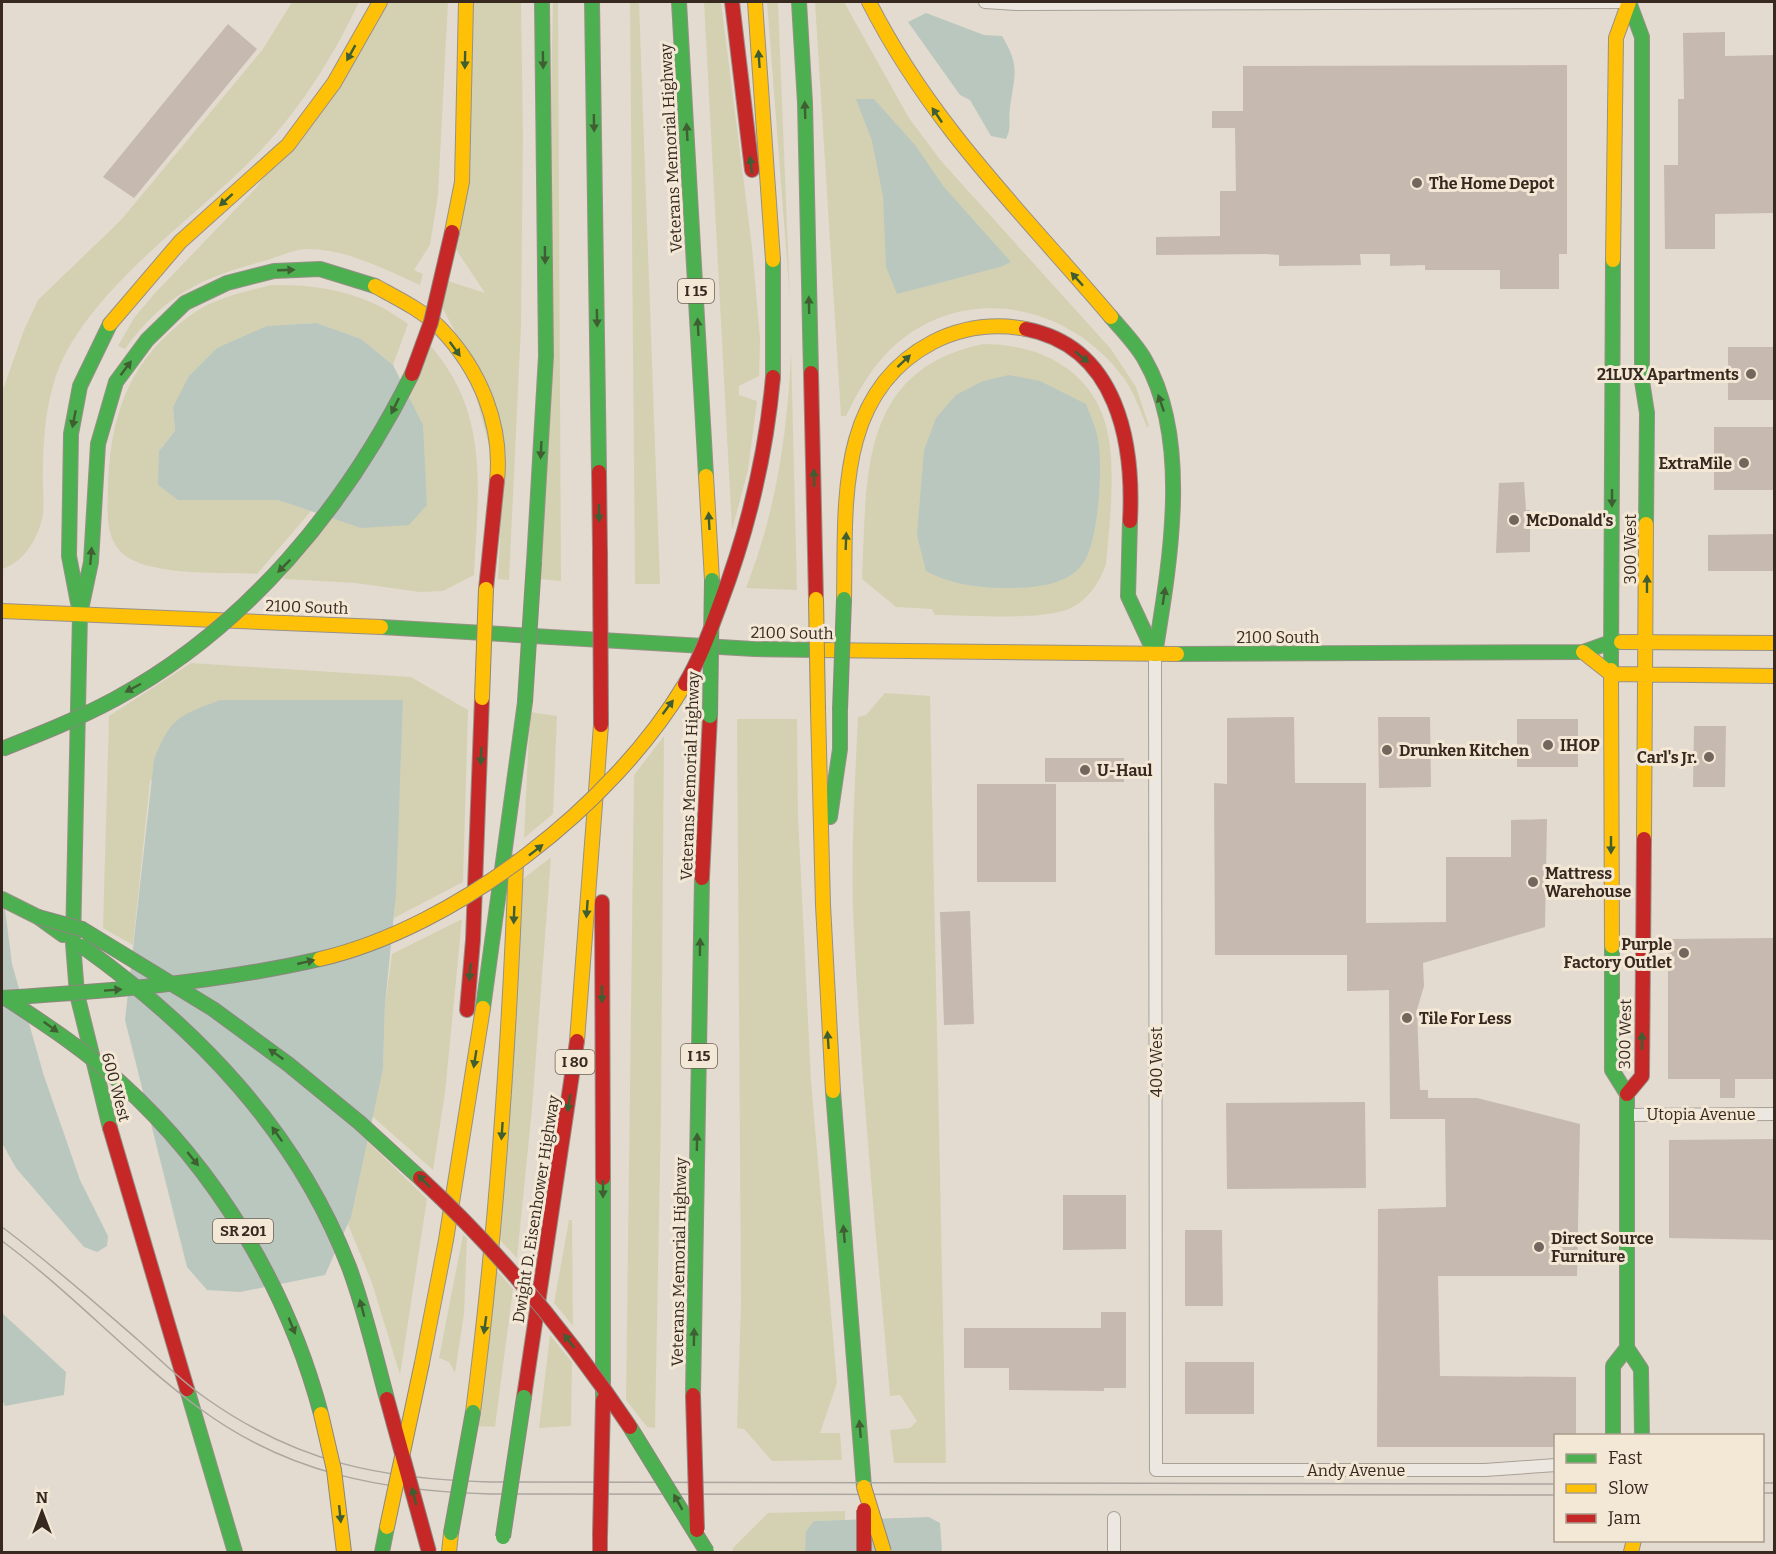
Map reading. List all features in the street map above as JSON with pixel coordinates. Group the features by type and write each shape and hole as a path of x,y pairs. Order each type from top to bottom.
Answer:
{"main road":[{"path":"80,614 69,556 71,434 80,386 97,345 114,316 180,242 288,145 334,83 380,2"},
{"path":"2,749 85,713 151,678 217,630 297,553 345,491 390,416 417,360 439,290 462,182 466,2"},
{"path":"381,1552 422,1363 458,1169 520,752 546,356 542,2"},
{"path":"592,2 601,725 603,1400 600,1552"},
{"name":"Veterans Memorial Highway","path":"679,2 712,580 710,716 701,908 693,1395 697,1546"},
{"path":"732,2 774,348"},
{"path":"2,997 145,987 231,976 365,946 481,889 541,847 579,812 635,751 686,683 698,660 732,575 755,504 768,432 774,377 775,286 755,2"},
{"path":"799,2 805,103 820,891 826,1012 864,1487 864,1552"},
{"path":"868,2 887,41 956,144 1116,323 1147,362 1165,415 1172,453 1172,546 1155,654"},
{"name":"300 West","path":"1628,1094 1612,1070 1611,642 1616,38 1629,2"},
{"name":"300 West","path":"1629,2 1642,37 1642,381 1647,413 1642,1076 1628,1094 1627,1115 1627,1348 1641,1369 1642,1434"},
{"path":"80,614 91,562 98,444 116,382 147,340 185,303 227,283 274,271 320,269 370,283 409,304 441,329 488,400 496,432 498,475 486,589 473,928 463,1047 458,1169"},
{"path":"820,891 840,749 851,462 861,421 876,394 904,361 937,338 977,326 1019,327 1054,339 1081,356 1107,386 1127,437 1131,465 1128,597 1155,654"},
{"name":"2100 South","path":"2,611 387,627 754,649 1155,654 1583,652 1611,642 1774,643"},
{"name":"600 West","path":"80,614 73,944 77,994 101,1098 235,1552"},
{"path":"1583,652 1611,674 1774,676"},
{"name":"Dwight D. Eisenhower Highway","path":"500,1552 575,1064 601,725"},
{"path":"449,1552 473,1412 489,1299 505,1089 520,752"},
{"path":"2,899 39,917 135,982 186,1026 255,1102 305,1176 333,1231 359,1296 429,1552"},
{"path":"39,917 73,925 193,996 288,1062 356,1118 413,1170 497,1254 570,1341 633,1429 707,1552"},
{"name":"SR 201","path":"2,997 76,1045 139,1099 201,1169 244,1231 278,1292 311,1376 332,1458 344,1552"},
{"name":"300 West","path":"1613,1434 1613,1366 1627,1348"},
{"path":"864,1487 875,1552"},
{"path":"864,1487 884,1552"}],"street":[{"path":"985,2 1009,4 1629,2"},
{"name":"400 West","path":"1155,654 1156,1470"},
{"name":"Utopia Avenue","path":"1627,1115 1774,1114"},
{"name":"Andy Avenue","path":"1156,1470 1473,1470 1554,1465"},
{"path":"1114,1518 1114,1552"}],"shaded area":[{"path":"292,2 359,2 317,79 277,132 238,173 137,264 92,314 72,342 57,372 48,405 44,439 44,505 41,523 35,538 22,557 2,569 2,392 24,330 38,300 121,220 263,49"},
{"path":"387,2 448,2 438,195 430,245 414,270 423,274 420,285 352,256 323,250 298,250 225,273 188,290 155,314 125,349 118,346 134,318 155,293 256,188"},
{"path":"468,2 521,2 523,136 521,327 509,580 498,579 502,495 463,347 440,303 445,280 485,293 453,245"},
{"path":"553,2 558,2 561,581 540,579"},
{"path":"630,2 639,2 660,584 635,584"},
{"path":"704,2 721,2 752,247 760,338 759,376 739,386 739,395 757,401 748,470 732,530"},
{"path":"767,2 778,2 790,300"},
{"path":"815,2 844,2 909,118 942,162 1111,349 1136,387 1149,426 1147,427 1123,377 1099,351 1072,331 1041,317 1009,309 976,309 944,316 913,332 885,355 873,369 846,416 841,416"},
{"path":"926,13 984,35 1002,36 1012,56 1015,72 1006,139 991,136 970,100 960,95 908,22"},
{"path":"856,99 874,99 915,145 944,187 1011,262 1000,267 897,294 886,267 883,196 872,141"},
{"path":"271,285 308,286 343,292 393,313 408,324 393,365 361,339 317,323 267,326 173,407 175,431 159,451 178,500 278,500 311,511 257,574 184,572 146,565 131,559 120,551 111,536 108,511 112,442 122,402 130,384 154,349 190,316 221,299"},
{"path":"317,323 361,339 393,365 423,425 427,505 409,525 361,528 278,500 178,500 158,485 159,451 175,431 173,407 189,376 217,348 267,326"},
{"path":"428,343 448,370 462,397 471,424 478,482 474,575 443,591 420,592 355,583 283,579 407,393"},
{"path":"983,344 1022,348 1058,362 1086,387 1097,403 1105,422 1109,438 1112,474 1106,564 1092,591 1082,601 1076,606 1056,613 1022,616 935,615 932,609 896,607 862,579 865,503 870,467 878,433 891,403 912,377 942,357"},
{"path":"791,350 797,590 746,588 765,530 779,471 787,411"},
{"path":"1009,375 1040,381 1086,404 1098,439 1100,467 1096,523 1088,555 1074,573 1044,585 1001,588 953,582 926,571 917,535 924,450 936,418 956,395 983,381"},
{"path":"191,663 411,677 468,710 463,882 394,918 403,700 150,781 133,945 103,928 109,716"},
{"path":"885,693 930,696 946,1463 894,1463 890,1430 910,1428 917,1421 900,1395 890,1396 864,1094 853,912 858,717 866,715"},
{"path":"220,700 403,700 396,894 385,1004 383,1069 351,1217 325,1275 240,1292 207,1290 187,1267 125,1020 154,760 171,726 194,710"},
{"path":"530,712 557,716 553,814 524,838"},
{"path":"737,719 797,719 798,816 811,1080 837,1383 820,1433 840,1433 842,1460 772,1461 744,1429 737,1428 741,1303"},
{"path":"664,736 661,1115 655,1428 647,1427 626,1400 634,775"},
{"path":"551,857 532,1109 517,1258 495,1235 523,879"},
{"path":"2,886 12,964 44,1076 80,1180 108,1236 107,1246 97,1252 84,1247 16,1168 2,1143"},
{"path":"462,919 445,1093 433,1170 372,1116 383,1069 385,1004 392,954"},
{"path":"367,1141 427,1199 400,1375 372,1283 348,1224"},
{"path":"569,1220 572,1220 573,1326 554,1303"},
{"path":"463,1235 467,1238 464,1314 455,1373 449,1362 439,1358"},
{"path":"492,1265 513,1289 495,1427 474,1426"},
{"path":"2,1313 66,1372 64,1395 5,1406 2,1400"},
{"path":"550,1335 572,1362 571,1426 539,1428"},
{"path":"845,1511 845,1520 814,1521 807,1531 805,1552 733,1552 733,1548 768,1513"},
{"path":"929,1517 940,1523 942,1552 805,1552 806,1531 814,1521"}],"building":[{"path":"228,24 257,49 134,198 103,177"},
{"path":"1725,32 1725,56 1774,55 1774,213 1715,214 1715,249 1665,249 1664,165 1678,165 1678,99 1684,99 1683,33"},
{"name":"The Home Depot","path":"1567,65 1567,254 1559,254 1559,289 1500,289 1500,270 1425,270 1425,265 1390,266 1390,254 1360,254 1361,265 1279,266 1279,255 1156,255 1156,237 1220,236 1220,191 1236,191 1235,128 1212,128 1212,111 1243,111 1243,66"},
{"name":"21LUX Apartments","path":"1728,347 1774,347 1774,400 1728,400"},
{"name":"ExtraMile","path":"1714,427 1773,427 1773,490 1714,490"},
{"name":"McDonald's","path":"1524,482 1526,510 1530,510 1530,552 1496,553 1499,483"},
{"path":"1774,534 1774,571 1708,571 1708,535"},
{"path":"1294,717 1295,783 1366,783 1366,923 1446,922 1446,857 1511,857 1511,820 1547,819 1545,927 1423,963 1424,986 1417,1010 1420,1090 1428,1090 1428,1098 1477,1098 1580,1124 1577,1276 1438,1276 1440,1376 1576,1377 1576,1434 1554,1434 1554,1447 1377,1447 1378,1209 1446,1207 1445,1119 1390,1119 1389,990 1347,991 1347,955 1215,955 1214,783 1227,784 1227,718"},
{"path":"1378,717 1430,717 1431,787 1379,788"},
{"name":"IHOP","path":"1517,719 1578,719 1578,767 1517,767"},
{"name":"Carl's Jr.","path":"1694,726 1726,726 1725,787 1693,787"},
{"name":"U-Haul","path":"1045,758 1124,758 1124,782 1045,782"},
{"path":"977,784 1056,784 1056,882 977,882"},
{"path":"970,911 974,1024 944,1025 940,912"},
{"path":"1774,938 1774,1079 1735,1079 1735,1098 1720,1098 1720,1079 1668,1079 1668,939"},
{"path":"1365,1102 1366,1188 1227,1189 1226,1103"},
{"path":"1774,1139 1774,1240 1669,1238 1669,1140"},
{"path":"1063,1195 1126,1195 1126,1249 1063,1250"},
{"path":"1185,1230 1222,1230 1223,1306 1185,1306"},
{"path":"1101,1312 1126,1312 1126,1388 1104,1388 1104,1391 1009,1390 1009,1368 964,1368 964,1328 1101,1328"},
{"path":"1185,1362 1254,1362 1254,1414 1185,1414"}],"tram line":[{"path":"2,1227 71,1282 180,1378 241,1421 274,1439 308,1453 342,1463 413,1477 490,1482 1554,1484"},
{"path":"2,1241 52,1281 149,1368 199,1408 233,1431 267,1449 302,1463 338,1475 375,1483 412,1489 491,1494 1554,1495"},
{"path":"1764,1483 1774,1483"},
{"path":"1764,1493 1774,1493"}],"traffic: fast":[{"path":"534,562 546,356 542,2"},
{"path":"592,2 599,472"},
{"path":"679,2 706,476"},
{"path":"799,2 805,103 811,373"},
{"path":"1629,2 1642,37 1642,381 1647,413 1646,524"},
{"path":"773,260 773,377"},
{"path":"1611,670 1613,260"},
{"path":"80,614 91,562 98,444 116,382 147,340 185,303 227,283 274,271 320,269 375,286"},
{"path":"1111,317 1134,343 1145,360 1159,392 1168,428 1173,466 1170,544 1155,654"},
{"path":"78,603 69,556 71,434 80,386 110,324"},
{"path":"2,749 73,720 115,699 163,670 207,637 249,600 288,560 324,517 386,423 412,374"},
{"path":"1130,521 1128,596 1155,654"},
{"path":"525,702 534,562"},
{"path":"710,716 712,580"},
{"path":"840,710 844,599"},
{"path":"80,614 73,943 77,994 110,1128"},
{"path":"381,627 754,649 818,650"},
{"path":"1177,654 1583,652 1611,642 1621,642"},
{"path":"483,1008 525,702"},
{"path":"830,817 840,749 840,710"},
{"path":"693,1395 702,878"},
{"path":"2,899 38,917 63,935"},
{"path":"38,917 82,929 213,1009 288,1064 360,1123 420,1178"},
{"path":"82,946 125,978 204,1048 240,1087 302,1172 327,1218 355,1283 387,1399"},
{"path":"1612,946 1612,1070 1627,1094 1627,1348 1641,1369 1642,1434"},
{"path":"2,998 122,989 201,980 320,959"},
{"path":"4,997 93,1059 121,1083 156,1117 218,1193 245,1234 269,1277 307,1367 321,1414"},
{"path":"833,1091 864,1487"},
{"path":"603,1178 603,1400"},
{"path":"1613,1434 1613,1366 1627,1348"},
{"path":"187,1389 235,1552"},
{"path":"503,1537 524,1397"},
{"path":"451,1533 473,1412"},
{"path":"630,1427 707,1552"},
{"path":"382,1552 387,1527"}],"traffic: slow":[{"path":"110,324 180,242 288,145 334,83 380,2"},
{"path":"452,232 462,182 466,2"},
{"path":"755,2 773,260"},
{"path":"869,2 894,47 950,128 980,167 1111,317"},
{"path":"1613,260 1616,38 1629,2"},
{"path":"375,286 427,316 455,345 467,362 486,399 492,419 498,460 497,481"},
{"path":"844,599 845,526 852,454 862,421 878,390 901,364 944,337 979,328 1002,326 1026,329"},
{"path":"706,476 712,580"},
{"path":"1644,839 1646,524"},
{"path":"482,698 486,589"},
{"path":"816,599 818,710"},
{"path":"2,611 381,627"},
{"path":"1621,642 1774,643"},
{"path":"818,650 1177,654"},
{"path":"1583,652 1611,674 1774,676"},
{"path":"1611,670 1612,946"},
{"path":"320,959 372,943 425,920 477,890 527,855 574,816 617,774 654,729 685,684"},
{"path":"818,710 823,905 833,1091"},
{"path":"577,1041 601,725"},
{"path":"473,1412 489,1275 501,1137 516,862"},
{"path":"422,1363 446,1240 483,1008"},
{"path":"387,1527 422,1363"},
{"path":"321,1414 334,1470 344,1552"},
{"path":"864,1487 884,1552"},
{"path":"449,1552 451,1533"},
{"path":"1631,1552 1634,1542"}],"traffic: jam":[{"path":"732,2 752,170"},
{"path":"412,374 431,322 452,232"},
{"path":"1026,329 1057,339 1082,356 1100,377 1114,403 1123,431 1128,461 1130,521"},
{"path":"811,373 816,599"},
{"path":"685,684 700,655 739,548 761,464 773,377"},
{"path":"599,472 600,550"},
{"path":"486,589 497,481"},
{"path":"600,550 601,725"},
{"path":"467,1010 473,940 482,698"},
{"path":"702,878 710,716"},
{"path":"1627,1094 1642,1076 1644,839"},
{"path":"602,902 603,1178"},
{"path":"524,1397 577,1041"},
{"path":"110,1128 187,1389"},
{"path":"420,1178 478,1235 532,1296 583,1360 630,1427"},
{"path":"693,1395 697,1530"},
{"path":"387,1399 429,1552"},
{"path":"600,1536 603,1400"},
{"path":"864,1510 864,1552"},
{"path":"600,1536 600,1552"}],"place":[{"name":"The Home Depot","path":"1417,183"},
{"name":"21LUX Apartments","path":"1751,374"},
{"name":"ExtraMile","path":"1744,463"},
{"name":"McDonald's","path":"1514,520"},
{"name":"IHOP","path":"1548,745"},
{"name":"Drunken Kitchen","path":"1387,750"},
{"name":"Carl's Jr.","path":"1709,757"},
{"name":"U-Haul","path":"1085,770"},
{"name":"Mattress Warehouse","path":"1533,882"},
{"name":"Purple Factory Outlet","path":"1684,953"},
{"name":"Tile For Less","path":"1407,1018"},
{"name":"Direct Source Furniture","path":"1539,1247"}]}
